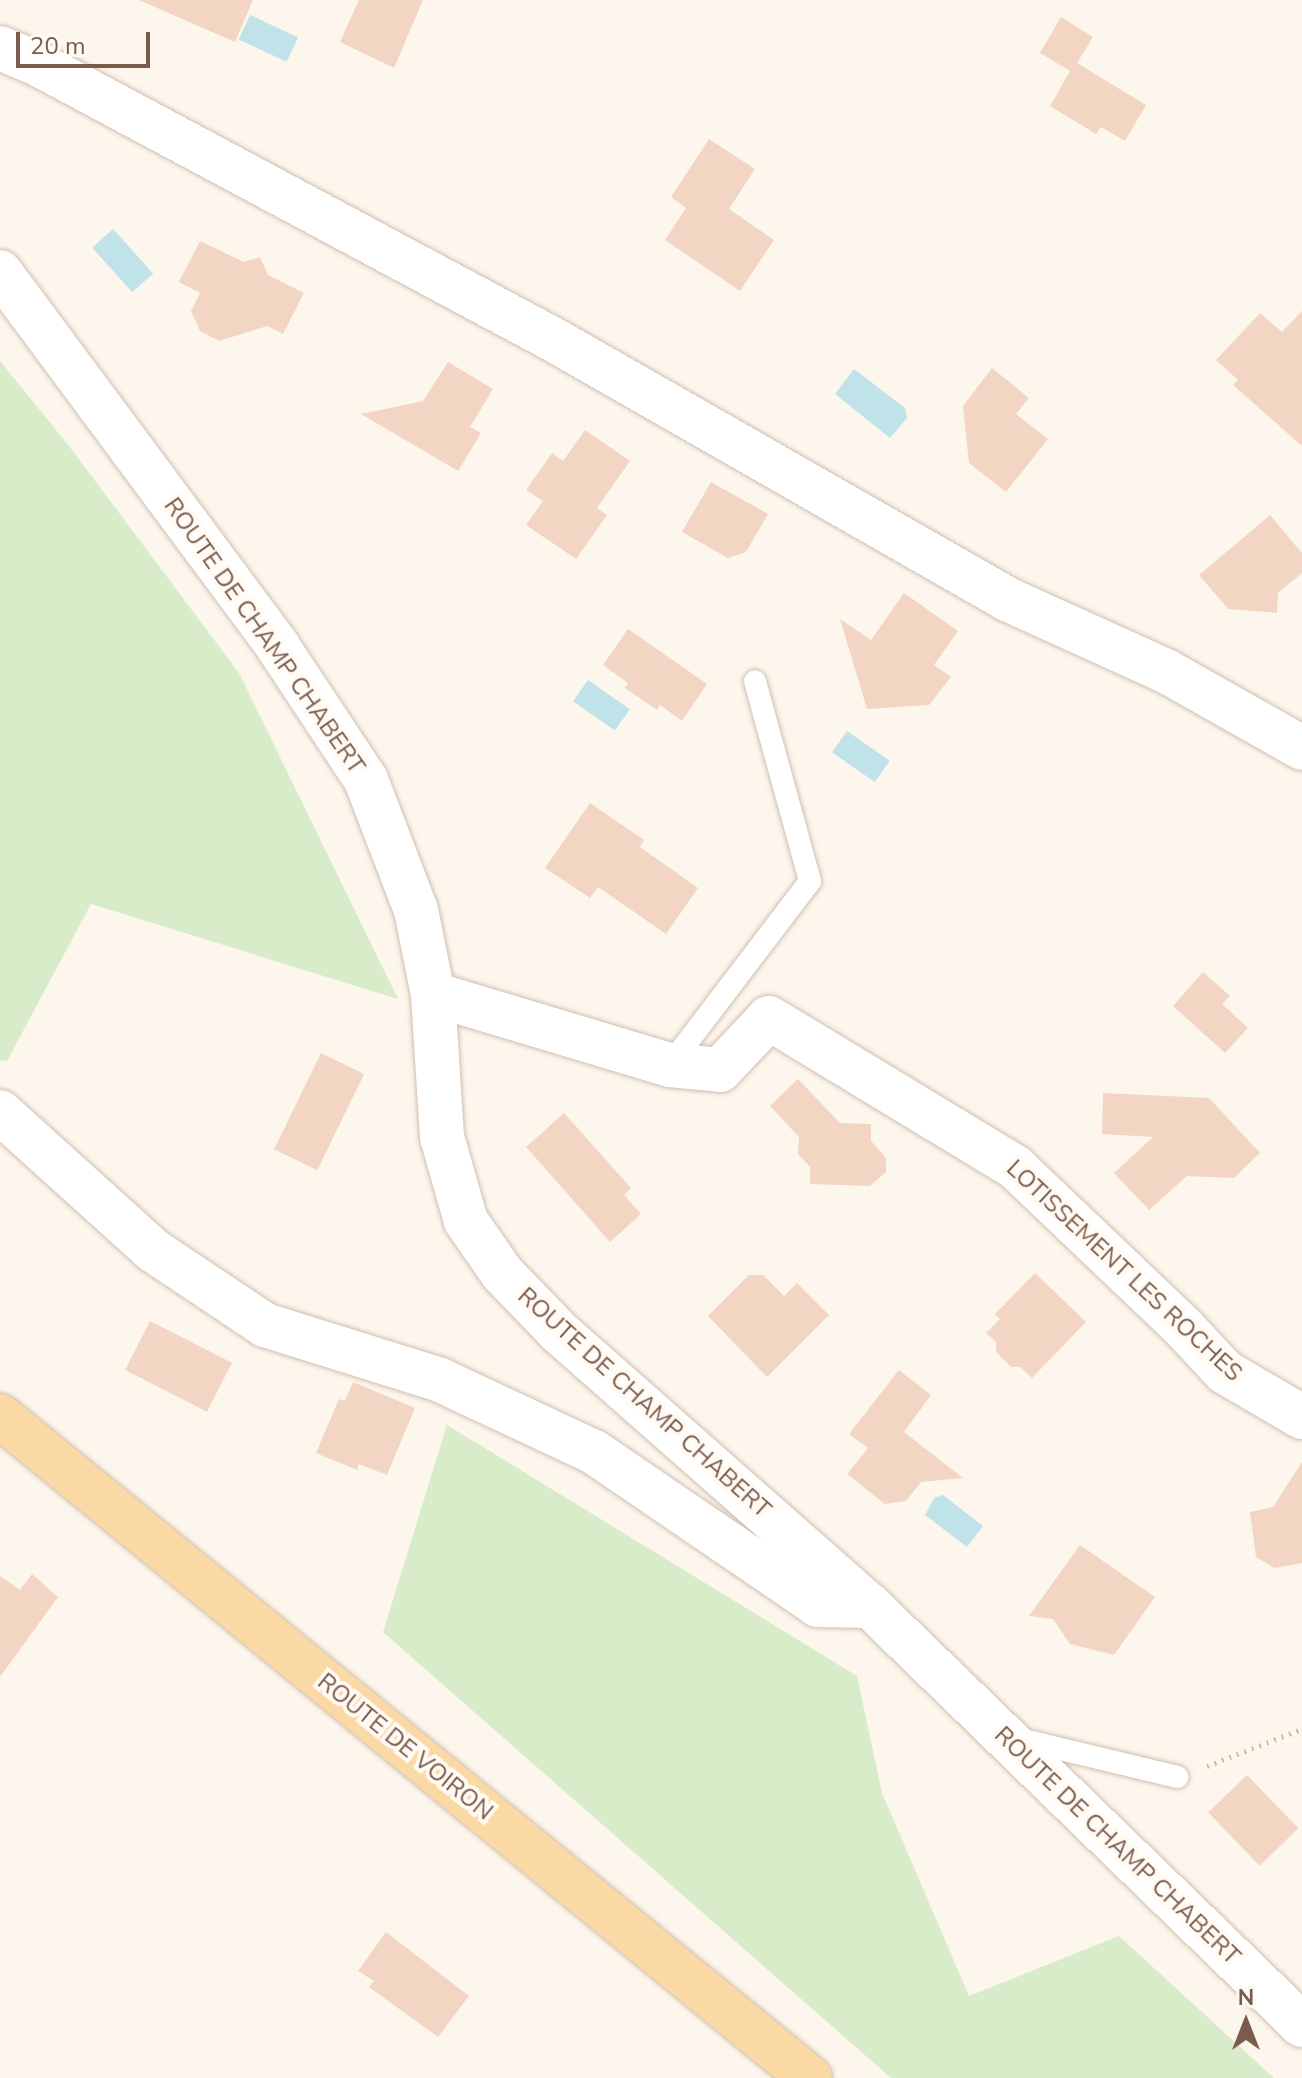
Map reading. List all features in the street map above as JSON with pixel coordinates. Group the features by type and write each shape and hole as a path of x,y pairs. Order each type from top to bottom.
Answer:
{"main road":[{"name":"ROUTE DE VOIRON","path":"0,1416 810,2078"}],"street":[{"path":"0,48 36,63 556,341 1007,599 1166,671 1302,748"},
{"name":"ROUTE DE CHAMP CHABERT","path":"0,272 278,647 366,780 416,910 433,994 442,1137 466,1221 502,1273 559,1332 870,1606 1302,2025"},
{"name":"LOTISSEMENT LES ROCHES","path":"433,994 670,1065 720,1070 769,1018 1015,1167 1184,1328 1225,1372 1302,1417"},
{"path":"0,1112 154,1251 265,1325 440,1380 594,1452 818,1605 870,1606"}],"lane":[{"path":"670,1065 810,881 755,681"},
{"path":"1001,1734 1177,1777"}],"path":[{"path":"1177,1777 1302,1729"}],"green space":[{"path":"0,361 69,446 239,673 398,999 91,904 7,1061 0,1060"},
{"path":"447,1425 857,1676 882,1793 969,1996 1119,1936 1274,2078 891,2078 383,1632"}],"water":[{"path":"250,15 298,37 287,62 239,39"},
{"path":"113,229 153,274 132,292 92,248"},
{"path":"854,369 905,408 907,418 890,438 835,394"},
{"path":"588,680 630,709 615,731 573,701"},
{"path":"847,731 890,761 875,782 832,752"},
{"path":"943,1495 983,1526 967,1547 925,1515 934,1498"}],"building":[{"path":"139,0 253,0 235,42"},
{"path":"359,0 423,0 394,68 340,42"},
{"path":"1061,17 1093,37 1077,63 1146,105 1125,141 1101,127 1096,134 1050,106 1070,71 1040,53"},
{"path":"709,139 755,169 729,209 774,240 740,291 665,240 686,208 671,197"},
{"path":"200,241 244,262 260,257 268,275 304,293 283,334 267,326 219,341 200,331 191,311 200,293 179,282"},
{"path":"1302,311 1302,446 1233,385 1238,380 1216,360 1260,313 1282,332"},
{"path":"448,362 493,389 470,427 481,433 458,471 361,414 423,401"},
{"path":"992,368 1029,398 1016,414 1048,439 1006,492 969,463 963,406"},
{"path":"585,430 630,461 597,508 607,515 576,559 526,525 543,501 526,490 552,453 563,461"},
{"path":"711,482 768,514 746,552 728,558 682,532"},
{"path":"1270,515 1302,553 1302,573 1278,593 1277,613 1228,609 1199,575"},
{"path":"904,593 958,631 934,665 951,677 929,705 867,709 840,619 871,640"},
{"path":"628,629 707,684 682,721 660,705 657,710 625,688 628,683 603,665"},
{"path":"590,803 644,840 640,847 698,888 666,934 598,887 590,898 545,868"},
{"path":"1203,972 1230,996 1222,1004 1248,1028 1225,1053 1173,1006"},
{"path":"321,1053 364,1074 317,1170 274,1149"},
{"path":"798,1079 840,1123 871,1124 871,1141 886,1158 886,1172 870,1186 810,1184 810,1167 798,1154 799,1137 770,1106"},
{"path":"1103,1093 1209,1098 1260,1153 1234,1178 1187,1176 1149,1210 1114,1173 1153,1137 1102,1134"},
{"path":"564,1113 631,1188 624,1195 641,1214 610,1242 526,1147"},
{"path":"1035,1273 1086,1322 1032,1378 1020,1367 1011,1367 996,1352 996,1342 986,1333 1000,1319 995,1314"},
{"path":"749,1275 763,1275 784,1296 797,1283 829,1315 767,1377 708,1316"},
{"path":"150,1321 232,1363 207,1412 125,1370"},
{"path":"899,1370 931,1395 904,1432 963,1478 921,1482 906,1501 885,1504 847,1474 868,1448 849,1434"},
{"path":"353,1382 415,1408 387,1475 359,1464 357,1470 316,1453 339,1399 345,1401"},
{"path":"1302,1462 1302,1563 1274,1568 1256,1557 1250,1512 1273,1507"},
{"path":"1080,1545 1155,1597 1114,1655 1070,1644 1053,1619 1029,1616"},
{"path":"32,1574 58,1597 0,1677 0,1576 20,1590"},
{"path":"1247,1775 1298,1828 1260,1866 1208,1813"},
{"path":"386,1932 469,1996 438,2037 369,1987 374,1981 358,1971"}]}
